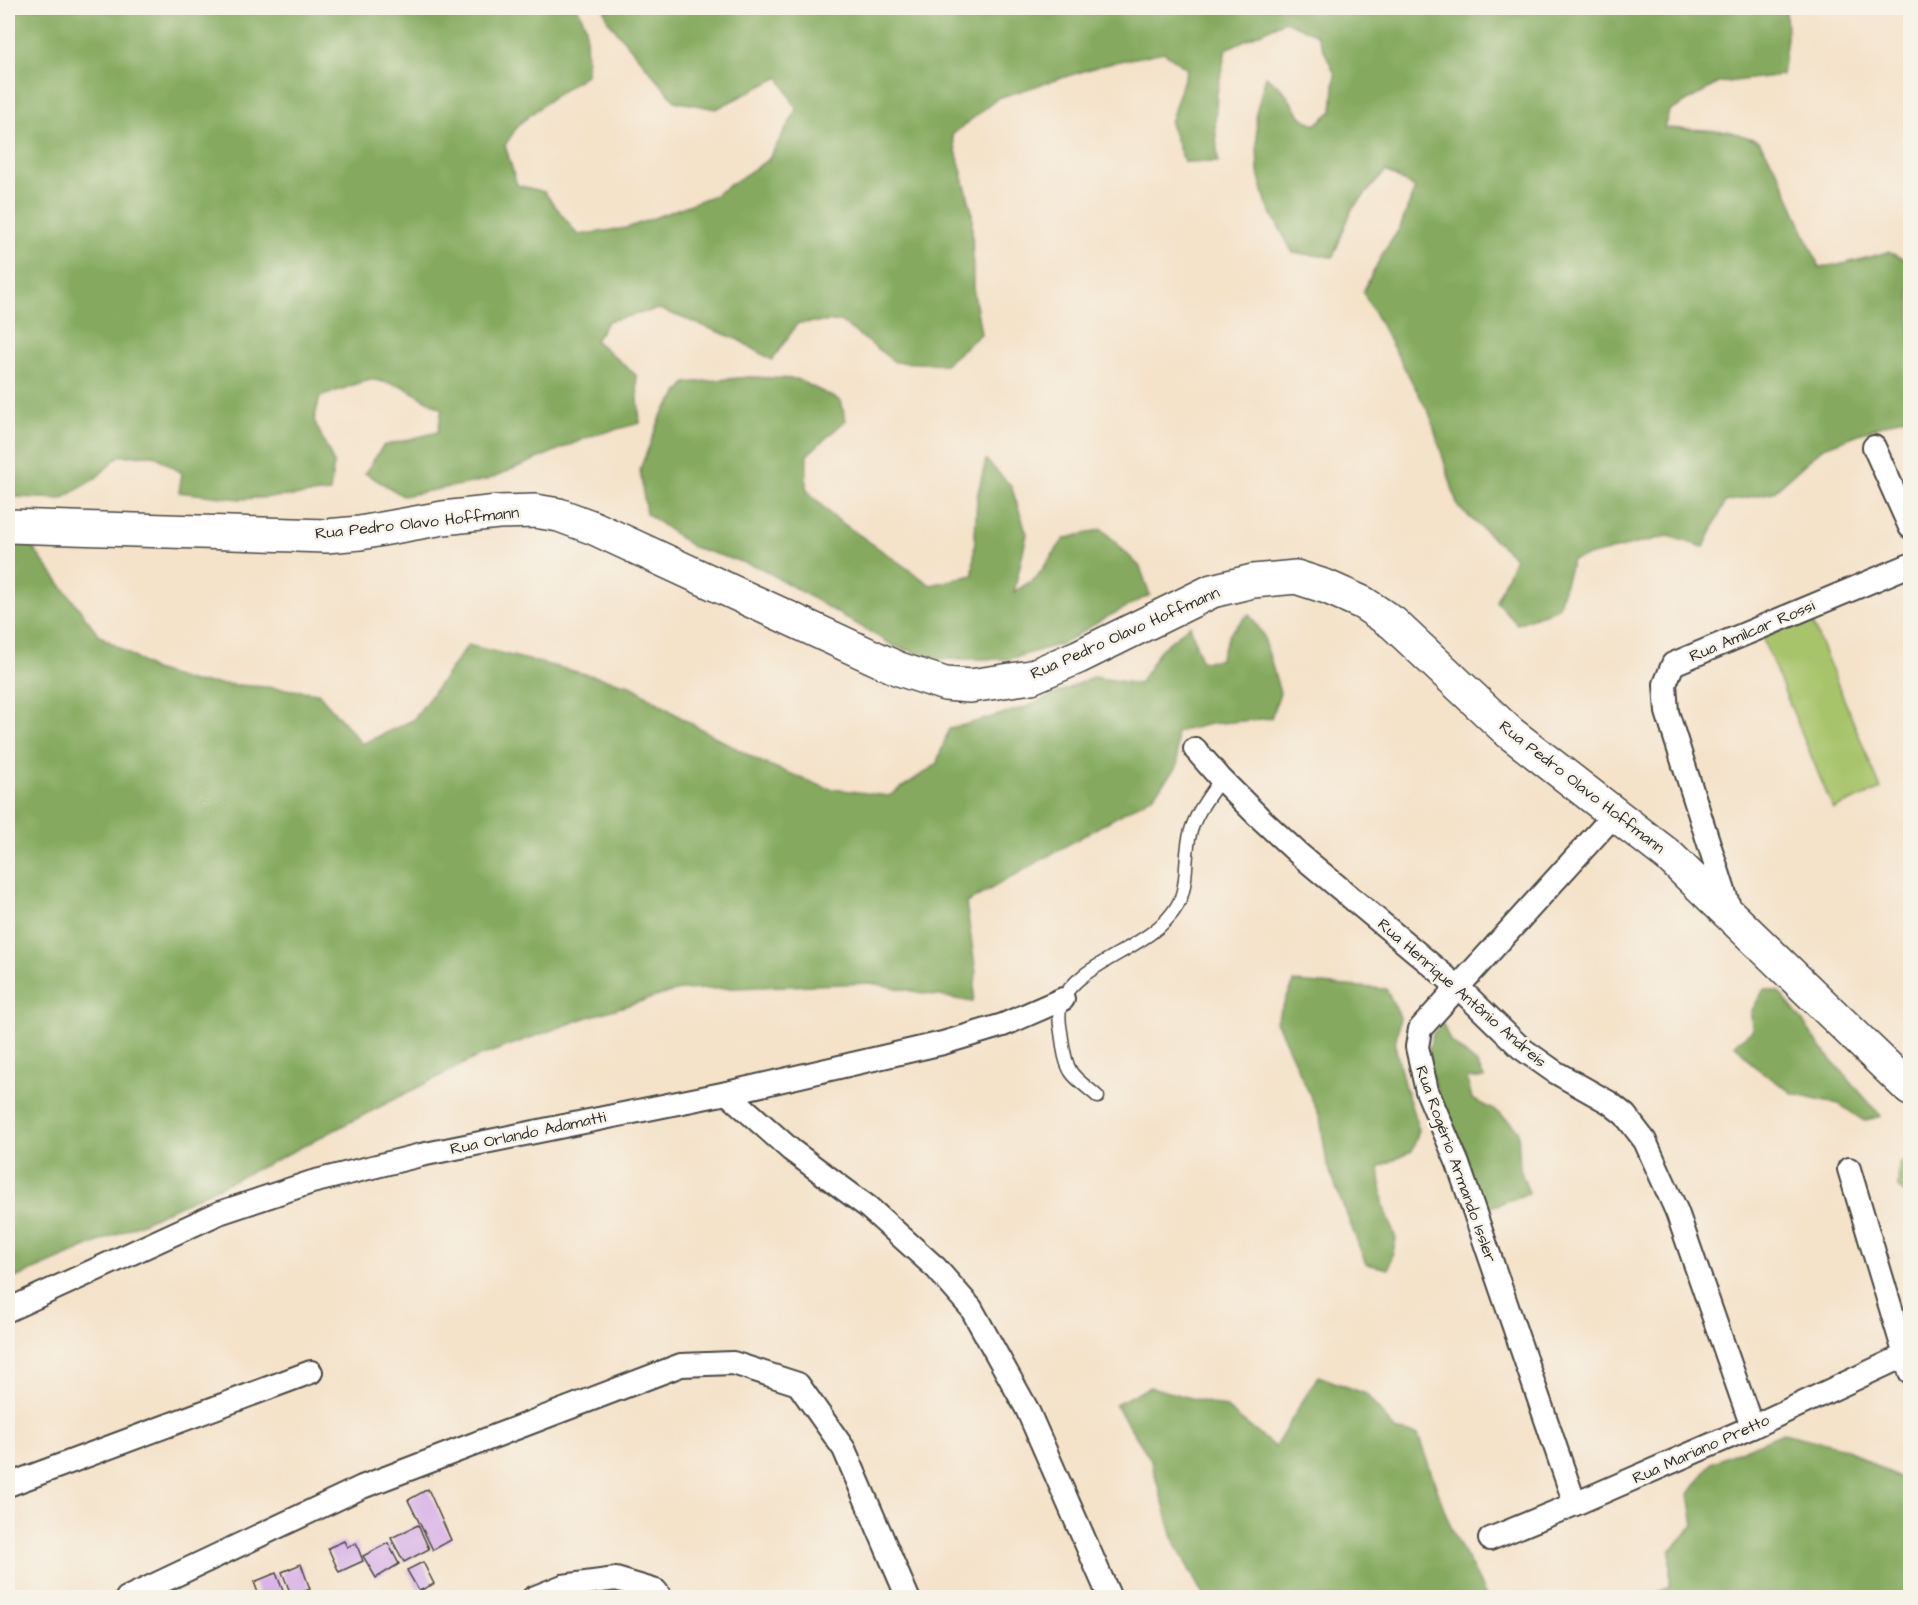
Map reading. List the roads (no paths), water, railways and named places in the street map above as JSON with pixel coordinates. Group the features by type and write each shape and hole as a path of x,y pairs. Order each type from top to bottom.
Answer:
{"street":[{"path":"1874,447 1911,527"},
{"name":"Rua Pedro Olavo Hoffmann","path":"8,526 326,536 360,533 443,518 498,512 535,511 559,515 594,528 898,669 945,684 970,686 1031,677 1078,657 1212,591 1253,581 1296,577 1327,587 1363,603 1393,623 1509,732 1669,856 1911,1089"},
{"name":"Rua Amilcar Rossi","path":"1733,919 1667,712 1665,684 1673,664 1911,565"},
{"name":"Rua Henrique Antônio Andreis","path":"1195,749 1221,779 1300,855 1458,987 1521,1048 1555,1072 1610,1103 1625,1115 1645,1141 1677,1212 1752,1427"},
{"name":"Rua Rogério Armando Issler","path":"1575,1504 1458,1164 1427,1091 1417,1047 1420,1029 1615,813"},
{"name":"Rua Orlando Adamatti","path":"8,1310 219,1213 312,1182 421,1155 727,1092 943,1043 1003,1025 1063,999"},
{"path":"727,1092 791,1150 876,1215 936,1268 971,1308 1027,1408 1110,1598"},
{"path":"1849,1169 1909,1360"},
{"name":"Rua Mariano Pretto","path":"1490,1539 1909,1360"},
{"path":"127,1598 362,1487 681,1365 733,1363 798,1384 844,1449 908,1598"},
{"path":"8,1485 311,1372"},
{"path":"533,1598 562,1586 616,1579 656,1591 661,1598"}],"lane":[{"name":"Rua Orlando Adamatti","path":"1063,999 1071,987 1087,974 1164,924 1179,904 1185,879 1190,834 1202,804 1221,779"},
{"path":"1063,999 1059,1022 1067,1062 1072,1073 1098,1097"}]}
